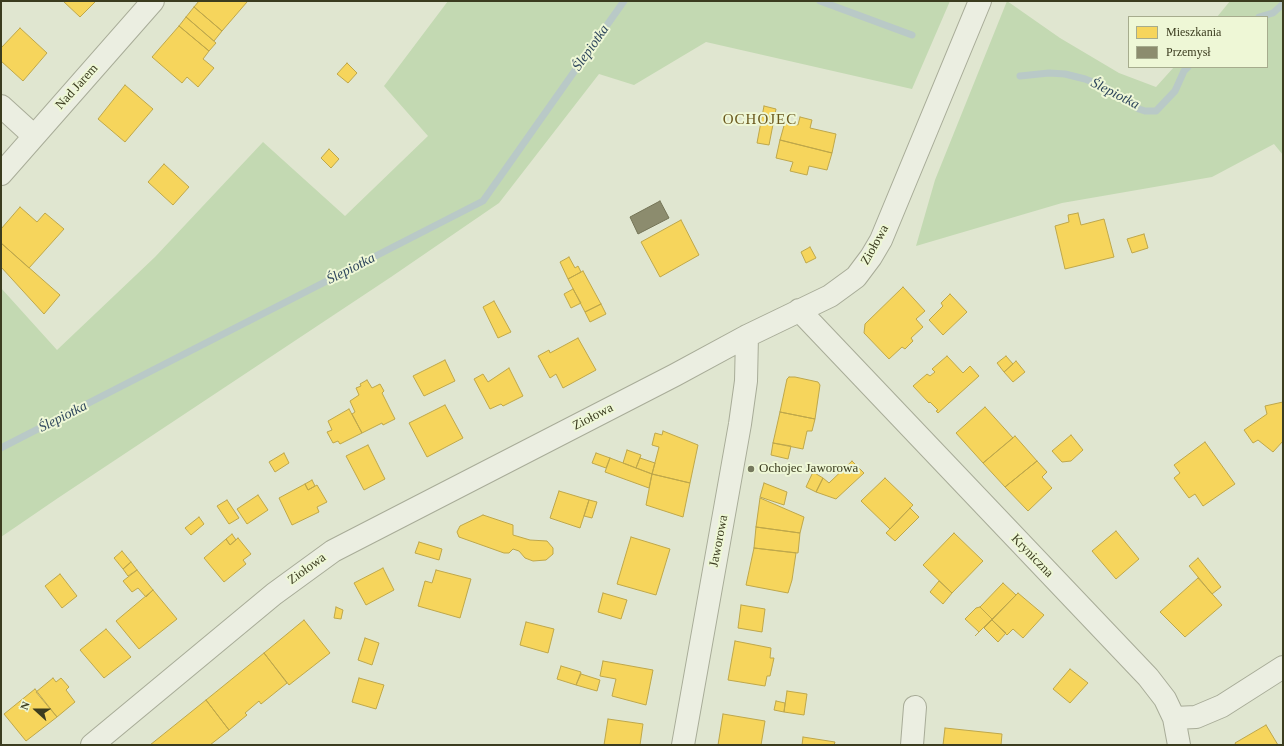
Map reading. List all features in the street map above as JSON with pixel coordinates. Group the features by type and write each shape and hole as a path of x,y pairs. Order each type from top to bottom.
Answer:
{"street":[{"name":"Nad Jarem","path":"1,174 153,1"},
{"name":"Ziołowa","path":"92,745 274,594 333,550 747,336 836,292 856,277 871,257 883,234 980,1"},
{"path":"1,106 34,136"},
{"name":"Kryniczna","path":"799,310 1148,677 1165,699 1174,718 1179,745"},
{"name":"Jaworowa","path":"683,745 740,424 746,381 747,336"},
{"path":"1174,718 1196,717 1222,706 1283,667"},
{"path":"912,745 915,707"}],"green space":[{"path":"448,1 950,1 912,89 706,42 634,85 599,74 499,203 391,277 1,537 1,288 57,350 155,257 263,142 345,216 428,136 384,86"},
{"path":"1007,1 1060,38 1119,73 1156,87 1173,68 1268,68 1268,16 1218,16 1230,1 1283,1 1283,155 1274,144 1212,177 1062,203 916,246 935,180"}],"building: Mieszkania":[{"path":"63,1 96,1 80,17"},
{"path":"199,1 247,2 222,31 194,7"},
{"path":"194,7 222,31 214,41 186,17"},
{"path":"186,17 216,43 209,51 179,26"},
{"path":"179,26 209,51 203,59 214,68 198,87 187,77 182,83 152,57"},
{"path":"20,28 47,53 23,81 1,61 1,48"},
{"path":"347,63 357,73 348,83 337,74"},
{"path":"125,85 153,109 125,142 98,119"},
{"path":"764,106 776,109 769,145 757,143"},
{"path":"800,117 812,120 810,128 836,134 832,153 780,140 785,122 798,125"},
{"path":"780,140 832,153 827,170 809,166 807,175 790,171 793,162 776,158"},
{"path":"329,149 339,159 331,168 321,158"},
{"path":"164,164 189,187 173,205 148,182"},
{"path":"20,207 37,222 45,213 64,229 29,268 1,243 1,229"},
{"path":"1078,213 1081,225 1104,219 1114,257 1065,269 1055,226 1069,222 1068,215"},
{"path":"681,220 699,255 660,277 641,242"},
{"path":"1144,234 1148,248 1132,253 1127,239"},
{"path":"1,243 60,295 44,314 1,267"},
{"path":"810,247 816,258 806,263 801,252"},
{"path":"569,257 575,268 578,266 581,272 568,279 560,262"},
{"path":"583,271 601,304 585,312 568,279"},
{"path":"903,287 925,311 916,319 923,327 911,338 913,341 905,349 902,347 889,359 864,333 865,324"},
{"path":"573,289 581,303 571,308 564,294"},
{"path":"950,294 967,312 943,335 929,320 943,306 941,303"},
{"path":"494,301 511,332 498,338 483,307"},
{"path":"601,304 606,314 590,322 585,312"},
{"path":"578,338 596,370 563,388 556,374 550,378 538,356 549,350 550,353"},
{"path":"947,356 963,373 970,366 979,376 938,413 936,411 938,410 913,386 927,374 930,376 935,372 932,369"},
{"path":"1006,356 1013,364 1004,372 997,363"},
{"path":"445,360 455,381 424,396 413,376"},
{"path":"1016,361 1025,372 1013,382 1004,372"},
{"path":"509,368 523,396 503,406 501,404 490,409 474,379 483,374 488,382"},
{"path":"789,377 818,382 820,385 815,419 780,412 787,379"},
{"path":"367,380 372,388 380,384 384,391 382,393 395,419 383,425 382,423 362,433 352,414 355,412 350,401 359,395 356,388 361,386 360,384"},
{"path":"1283,402 1283,441 1273,452 1258,440 1253,443 1244,430 1267,414 1265,406"},
{"path":"445,405 463,438 427,457 409,423"},
{"path":"985,407 1013,438 983,463 956,433"},
{"path":"349,409 362,433 340,444 338,441 333,443 327,432 332,430 328,421"},
{"path":"780,412 815,419 812,431 807,431 803,449 773,443"},
{"path":"663,431 698,445 690,483 652,474 659,447 652,445 655,433 662,435"},
{"path":"1071,435 1083,450 1071,461 1062,462 1052,451"},
{"path":"1015,436 1037,461 1005,487 983,463"},
{"path":"1205,442 1235,484 1203,506 1195,494 1189,498 1174,478 1180,473 1174,465"},
{"path":"773,443 791,446 788,459 771,455"},
{"path":"368,445 385,479 364,490 346,456"},
{"path":"627,450 641,455 636,468 623,463"},
{"path":"284,453 289,463 275,472 269,462"},
{"path":"596,453 610,458 606,468 592,463"},
{"path":"610,458 652,474 649,488 605,472"},
{"path":"640,458 655,463 652,474 636,468"},
{"path":"852,461 864,473 836,499 816,492 823,478 829,483"},
{"path":"1037,461 1047,472 1042,477 1052,488 1028,511 1005,487"},
{"path":"813,472 823,478 816,492 806,487"},
{"path":"652,474 690,483 683,517 646,505"},
{"path":"885,478 913,505 890,529 861,501"},
{"path":"312,480 315,486 308,490 305,484"},
{"path":"764,483 787,492 784,505 760,497"},
{"path":"305,484 308,490 317,485 327,502 317,507 319,512 292,525 279,498"},
{"path":"559,491 589,500 580,528 550,518"},
{"path":"258,495 268,510 247,524 237,509"},
{"path":"760,498 804,517 800,533 756,527"},
{"path":"227,500 239,518 229,524 217,506"},
{"path":"589,500 597,502 592,518 584,516"},
{"path":"910,508 919,517 895,541 886,533"},
{"path":"483,515 513,525 513,535 530,540 547,541 553,548 553,554 546,560 533,561 525,558 519,551 513,549 509,553 504,553 459,537 457,532 460,526"},
{"path":"199,517 204,524 191,535 185,528"},
{"path":"756,527 800,533 798,553 754,548"},
{"path":"1116,531 1139,559 1116,579 1092,551"},
{"path":"954,533 983,561 952,593 923,565"},
{"path":"232,534 236,540 230,545 226,539"},
{"path":"631,537 670,549 656,595 617,584"},
{"path":"238,538 251,554 243,560 246,564 224,582 204,558 226,539 230,545"},
{"path":"419,542 442,549 439,560 415,553"},
{"path":"754,548 796,553 792,580 788,593 746,585"},
{"path":"122,551 131,562 123,569 114,558"},
{"path":"1198,558 1221,587 1212,594 1189,566"},
{"path":"131,562 137,570 128,576 123,569"},
{"path":"383,568 394,590 366,605 354,583"},
{"path":"137,570 153,590 146,597 138,588 132,592 123,581"},
{"path":"436,570 471,579 460,618 418,606 425,581 432,583"},
{"path":"60,574 77,596 62,608 45,586"},
{"path":"1198,578 1222,605 1185,637 1160,612"},
{"path":"939,581 952,593 943,604 930,592"},
{"path":"1003,583 1016,595 992,619 980,607"},
{"path":"153,590 177,619 139,649 116,621"},
{"path":"603,593 627,600 621,619 598,612"},
{"path":"1018,593 1044,615 1023,638 1013,629 1007,635 992,620"},
{"path":"741,605 765,609 762,632 738,628"},
{"path":"336,607 343,610 341,619 334,618"},
{"path":"980,607 992,619 979,632 965,619 976,608"},
{"path":"304,620 330,653 289,685 264,653"},
{"path":"992,620 1006,633 998,642 984,628"},
{"path":"526,622 554,629 548,653 520,645"},
{"path":"106,629 131,657 104,678 80,650"},
{"path":"365,638 379,643 372,665 358,660"},
{"path":"735,641 771,648 770,658 774,658 770,676 767,676 765,686 728,680"},
{"path":"264,653 287,683 261,704 259,701 245,713 247,715 229,730 206,700"},
{"path":"603,661 653,670 646,705 612,696 616,679 600,676"},
{"path":"561,666 581,672 576,685 557,679"},
{"path":"1070,669 1088,683 1070,703 1053,689"},
{"path":"581,674 600,680 597,691 576,685"},
{"path":"53,678 56,682 61,678 69,687 66,690 75,702 57,717 36,692"},
{"path":"359,678 384,685 376,709 352,702"},
{"path":"35,689 57,717 26,741 4,714"},
{"path":"787,691 807,694 804,715 784,712"},
{"path":"206,700 229,730 210,745 150,745"},
{"path":"776,701 785,703 784,712 774,710"},
{"path":"723,714 765,721 761,745 718,745"},
{"path":"608,719 643,724 640,745 604,745"},
{"path":"1266,725 1278,745 1236,745 1235,743"},
{"path":"945,728 1002,734 1001,745 943,745"},
{"path":"803,737 835,742 834,745 802,745"}],"building: Przemysł":[{"path":"660,201 669,218 638,234 630,217"}],"waterway":[{"name":"Ślepiotka","path":"1,448 483,201 624,1"},
{"name":"Ślepiotka","path":"820,1 912,35"},
{"name":"Ślepiotka","path":"1262,16 1273,13 1283,4"},
{"name":"Ślepiotka","path":"1020,76 1049,73 1065,74 1085,79 1103,86 1139,109 1145,111 1156,111 1175,91 1184,71 1187,68"}],"place":[{"name":"Ochojec Jaworowa","path":"751,469"}],"district":[{"name":"OCHOJEC","path":"760,120"}]}
